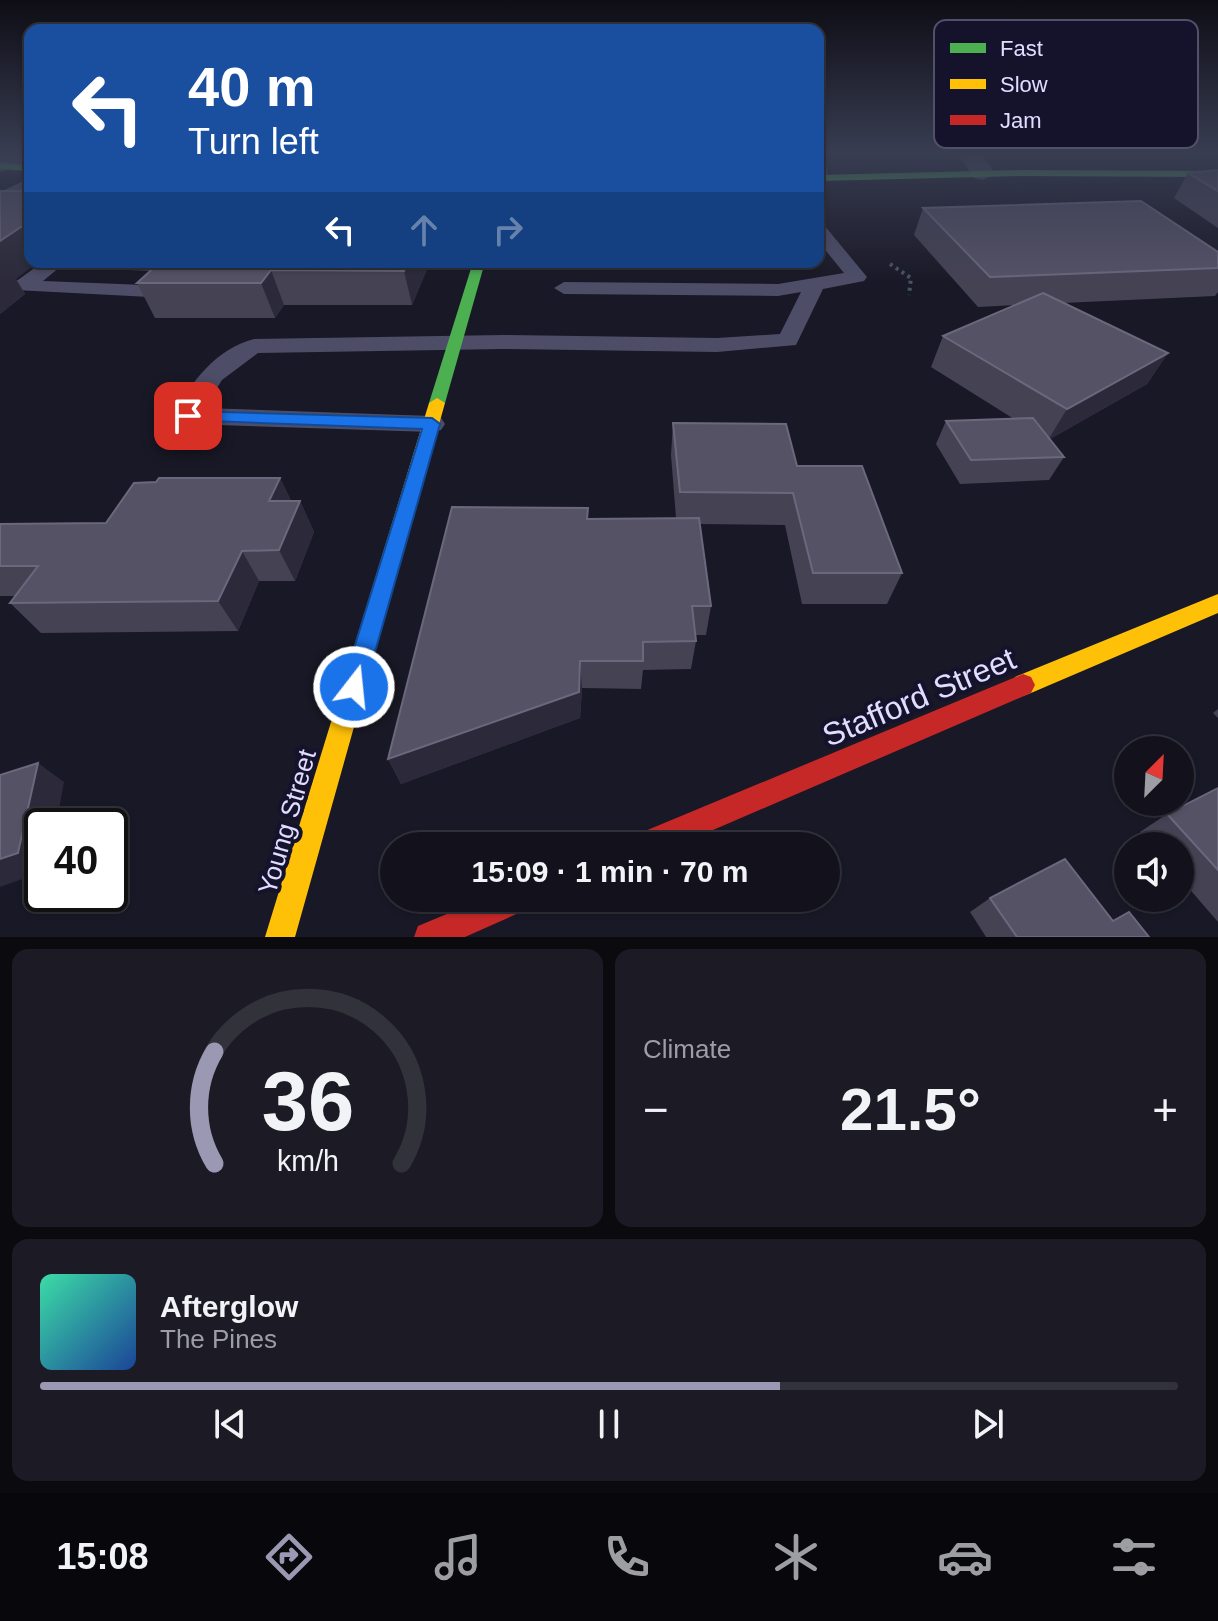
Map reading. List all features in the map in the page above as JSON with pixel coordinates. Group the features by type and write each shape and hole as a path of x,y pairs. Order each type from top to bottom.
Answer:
{"main road":[{"name":"Young Street","path":"280,937 477,268"},
{"name":"Stafford Street","path":"676,832 1218,603"},
{"path":"429,937 487,912"}],"lane":[{"path":"564,288 778,290 857,277 824,236"},
{"path":"149,268 139,276 48,268 22,286 150,291 174,268"},
{"path":"432,424 188,416 192,404 234,354 254,346 455,342 717,345 788,340 815,284"}],"building":[{"path":"0,196 24,196 24,227 0,241"},
{"path":"1141,201 1218,252 1218,268 990,277 923,208"},
{"path":"153,268 405,268 404,271 271,270 261,283 137,283"},
{"path":"1043,293 1168,353 1067,409 943,336"},
{"path":"1033,418 1064,457 971,460 946,421"},
{"path":"673,423 786,424 797,466 862,466 902,573 813,573 793,493 680,492"},
{"path":"159,478 280,478 269,501 300,501 279,550 242,551 218,601 10,603 38,566 0,566 0,524 106,523 134,483 156,482"},
{"path":"452,507 588,508 587,519 699,518 711,606 692,606 696,641 643,642 643,661 580,661 579,692 388,759"},
{"path":"38,763 28,808 24,808 18,853 0,859 0,775"},
{"path":"1218,788 1218,870 1194,844 1194,832 1183,832 1169,816 1194,816 1194,800"},
{"path":"1065,859 1113,921 1129,912 1149,937 1017,937 990,898"}],"traffic: fast":[{"path":"437,403 477,268"}],"traffic: slow":[{"path":"280,937 437,403"},
{"path":"1023,685 1218,603"}],"traffic: jam":[{"path":"676,832 1023,685"},
{"path":"429,937 487,912"}],"route":[{"path":"188,416 432,424 354,687"}]}
